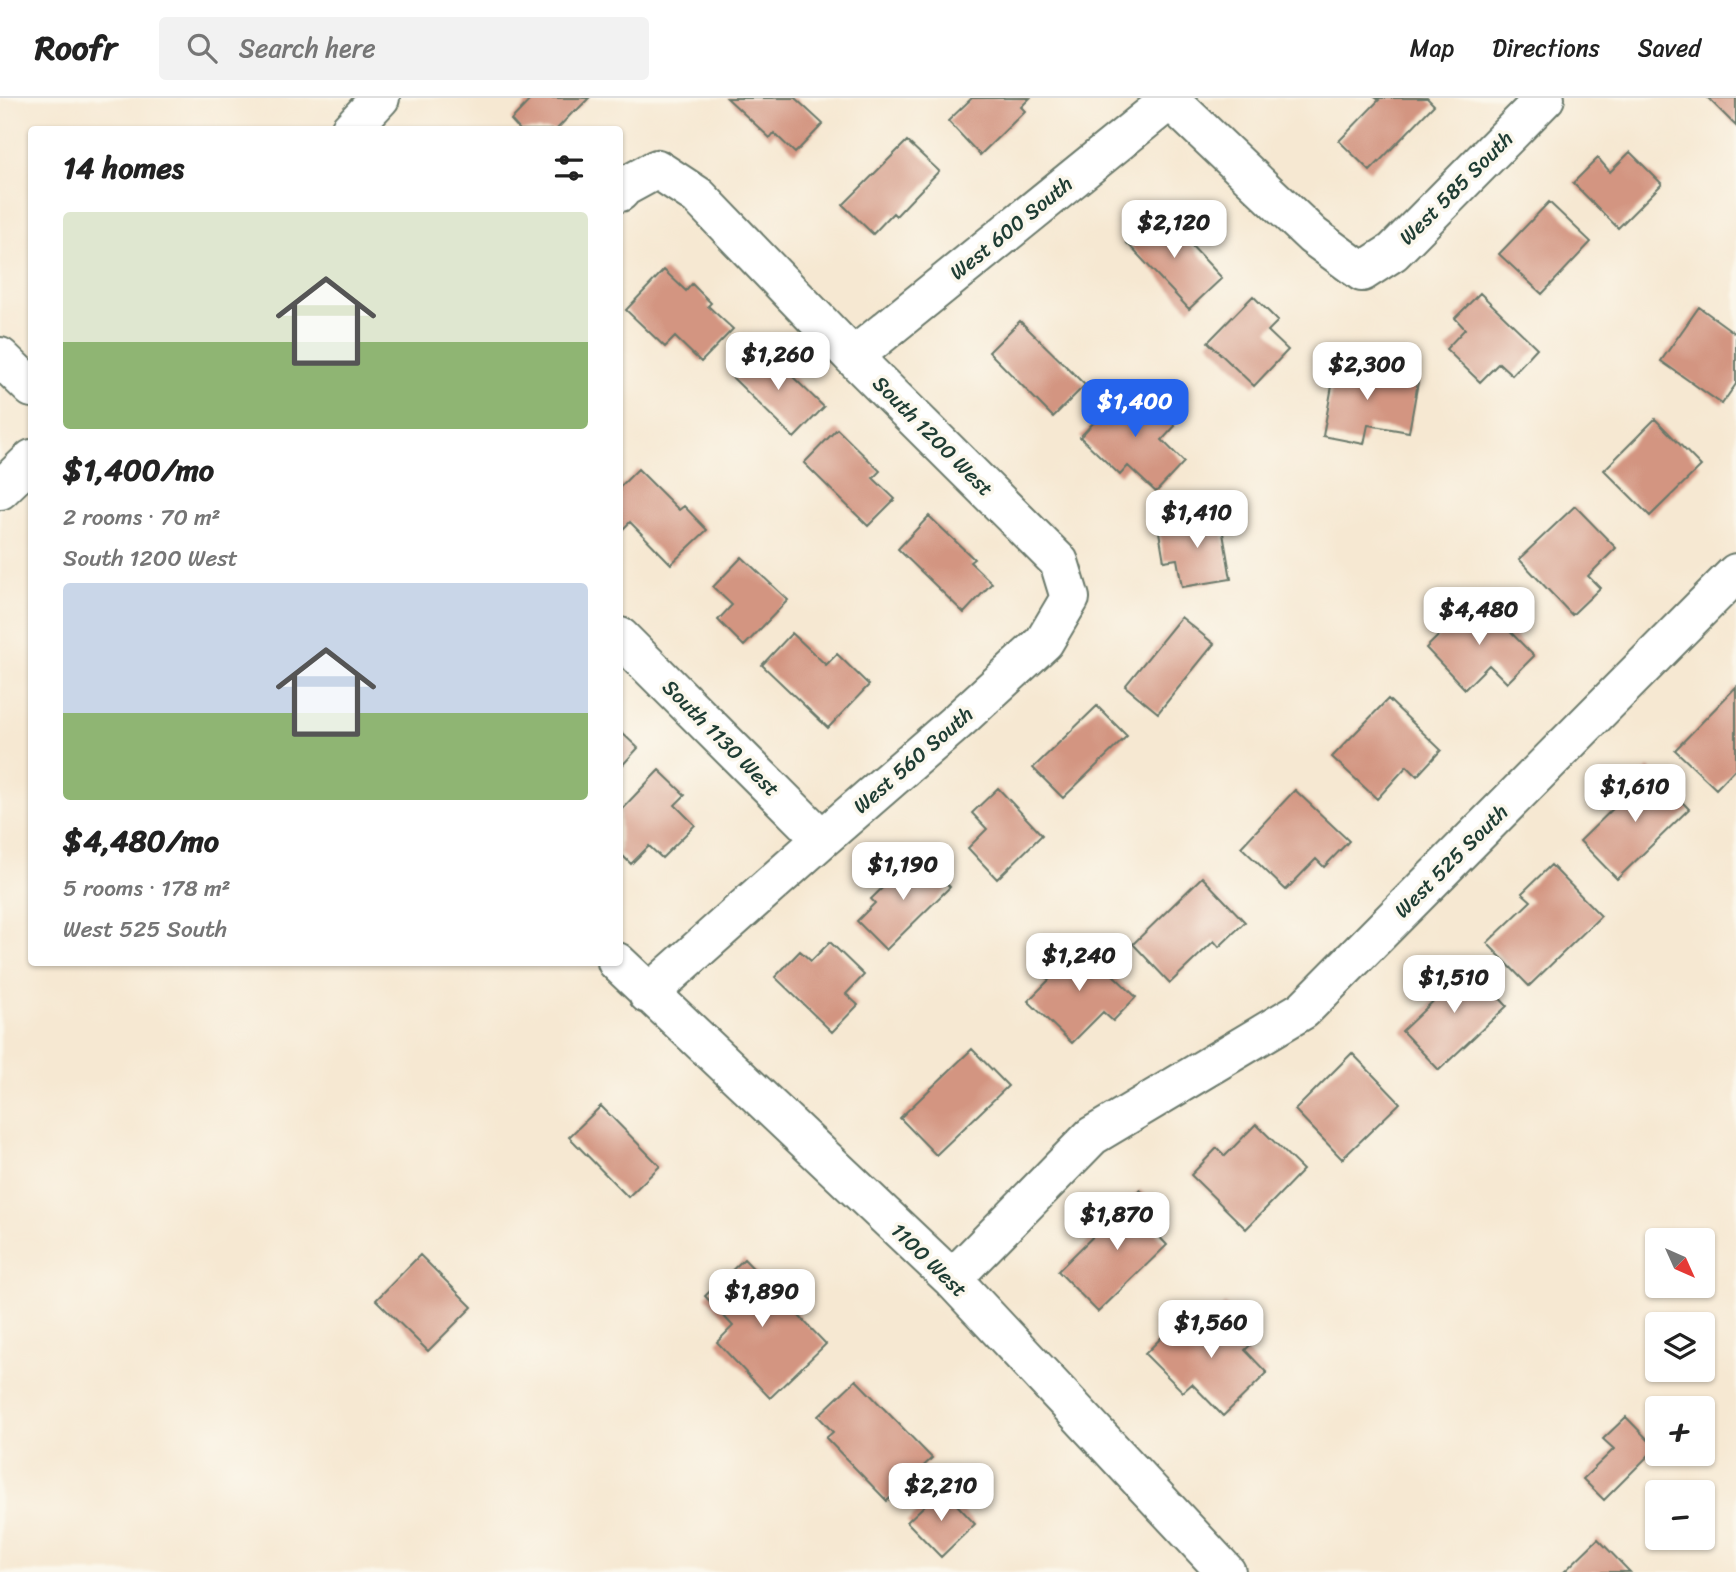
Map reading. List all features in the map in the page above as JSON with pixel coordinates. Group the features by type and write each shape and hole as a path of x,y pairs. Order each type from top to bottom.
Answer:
{"street":[{"path":"354,126 380,98"},
{"name":"West 585 South","path":"1169,99 1313,236 1362,272 1393,252 1545,98"},
{"name":"West 600 South","path":"853,357 1169,99"},
{"name":"South 1200 West","path":"623,188 657,169 698,196 853,357 1059,562 1070,598"},
{"path":"0,357 28,384"},
{"path":"0,490 28,463"},
{"name":"West 525 South","path":"952,1279 1092,1136 1303,1010 1736,573"},
{"name":"West 560 South","path":"648,994 1044,642 1070,598"},
{"name":"South 1130 West","path":"623,640 822,839"},
{"name":"1100 West","path":"621,966 952,1279 1226,1572"}],"building":[{"path":"532,98 589,98 560,126 516,126 511,120"},
{"path":"727,98 795,98 823,124 795,153 774,133 770,138"},
{"path":"972,98 1030,98 1021,107 1025,111 980,155 948,121"},
{"path":"1376,98 1427,98 1434,105 1370,171 1339,141 1379,100"},
{"path":"1708,98 1736,98 1736,126"},
{"path":"907,141 939,171 896,216 893,213 873,234 843,205"},
{"path":"1630,152 1662,184 1618,228 1573,183 1598,158 1610,172"},
{"path":"1549,202 1591,242 1542,294 1499,254"},
{"path":"1159,211 1222,278 1189,309 1126,242"},
{"path":"664,270 686,291 692,284 711,303 708,306 733,329 701,362 675,337 665,347 626,310"},
{"path":"1480,293 1537,348 1512,375 1499,363 1480,382 1446,349 1465,329 1455,318"},
{"path":"1253,296 1278,321 1268,331 1288,350 1254,386 1208,342"},
{"path":"1699,307 1736,334 1736,384 1722,404 1661,361"},
{"path":"1020,321 1085,385 1053,417 989,352"},
{"path":"761,346 824,407 794,438 731,376"},
{"path":"1337,358 1369,364 1367,373 1418,382 1409,432 1368,425 1364,444 1323,436"},
{"path":"1131,383 1175,426 1162,440 1184,462 1156,492 1128,466 1120,475 1080,437"},
{"path":"1655,419 1701,466 1650,516 1604,470"},
{"path":"837,429 880,471 873,478 895,499 868,526 804,463"},
{"path":"638,469 679,510 684,506 707,530 671,564 630,522 623,529 623,484"},
{"path":"1575,506 1616,548 1588,576 1600,588 1572,615 1519,559"},
{"path":"929,516 974,559 970,562 992,583 964,613 898,549"},
{"path":"1220,516 1231,579 1182,587 1177,559 1164,561 1158,526"},
{"path":"742,557 788,600 744,646 718,620 732,605 713,587"},
{"path":"1477,598 1534,656 1507,683 1489,665 1465,689 1426,648"},
{"path":"1181,617 1214,644 1158,713 1125,686"},
{"path":"792,633 826,665 837,654 869,685 828,728 762,665"},
{"path":"1736,687 1736,768 1716,789 1675,750"},
{"path":"1388,699 1441,750 1417,776 1407,766 1377,799 1332,757"},
{"path":"1097,706 1127,736 1063,798 1033,768"},
{"path":"623,734 638,748 623,765"},
{"path":"1649,768 1689,809 1617,879 1580,841 1624,798 1621,795"},
{"path":"659,770 685,795 675,805 695,825 662,858 649,846 631,864 623,856 623,808"},
{"path":"998,788 1042,835 997,879 968,848 987,829 972,813"},
{"path":"1295,790 1349,841 1324,867 1316,859 1286,890 1241,847"},
{"path":"917,854 950,887 886,950 857,921 875,903 871,899"},
{"path":"1551,865 1601,916 1529,986 1487,943 1531,901 1522,893"},
{"path":"1202,877 1245,922 1219,947 1214,941 1170,983 1133,944"},
{"path":"830,942 864,975 846,994 858,1005 832,1032 775,977 800,951 811,961"},
{"path":"1083,946 1136,997 1113,1021 1103,1012 1072,1043 1028,1001 1049,980 1039,970 1060,949 1070,959"},
{"path":"1462,958 1507,1006 1439,1070 1402,1031 1444,991 1436,983"},
{"path":"972,1049 1008,1086 936,1155 900,1118"},
{"path":"1352,1053 1400,1103 1342,1159 1295,1110"},
{"path":"601,1106 660,1166 628,1197 569,1137"},
{"path":"1256,1124 1303,1170 1246,1229 1191,1175 1217,1148 1225,1156"},
{"path":"1140,1190 1169,1220 1155,1232 1167,1245 1098,1312 1058,1271"},
{"path":"420,1255 472,1307 428,1351 376,1300"},
{"path":"744,1259 826,1344 770,1398 717,1342 733,1326 705,1296"},
{"path":"1225,1304 1258,1338 1245,1350 1267,1373 1223,1416 1192,1384 1183,1392 1145,1354 1175,1324 1190,1339"},
{"path":"856,1380 932,1458 887,1501 826,1438 833,1432 818,1416"},
{"path":"1626,1417 1645,1437 1645,1459 1604,1500 1583,1479 1614,1449 1603,1439"},
{"path":"942,1489 975,1524 941,1557 907,1522"},
{"path":"1598,1539 1630,1572 1564,1572"}]}
